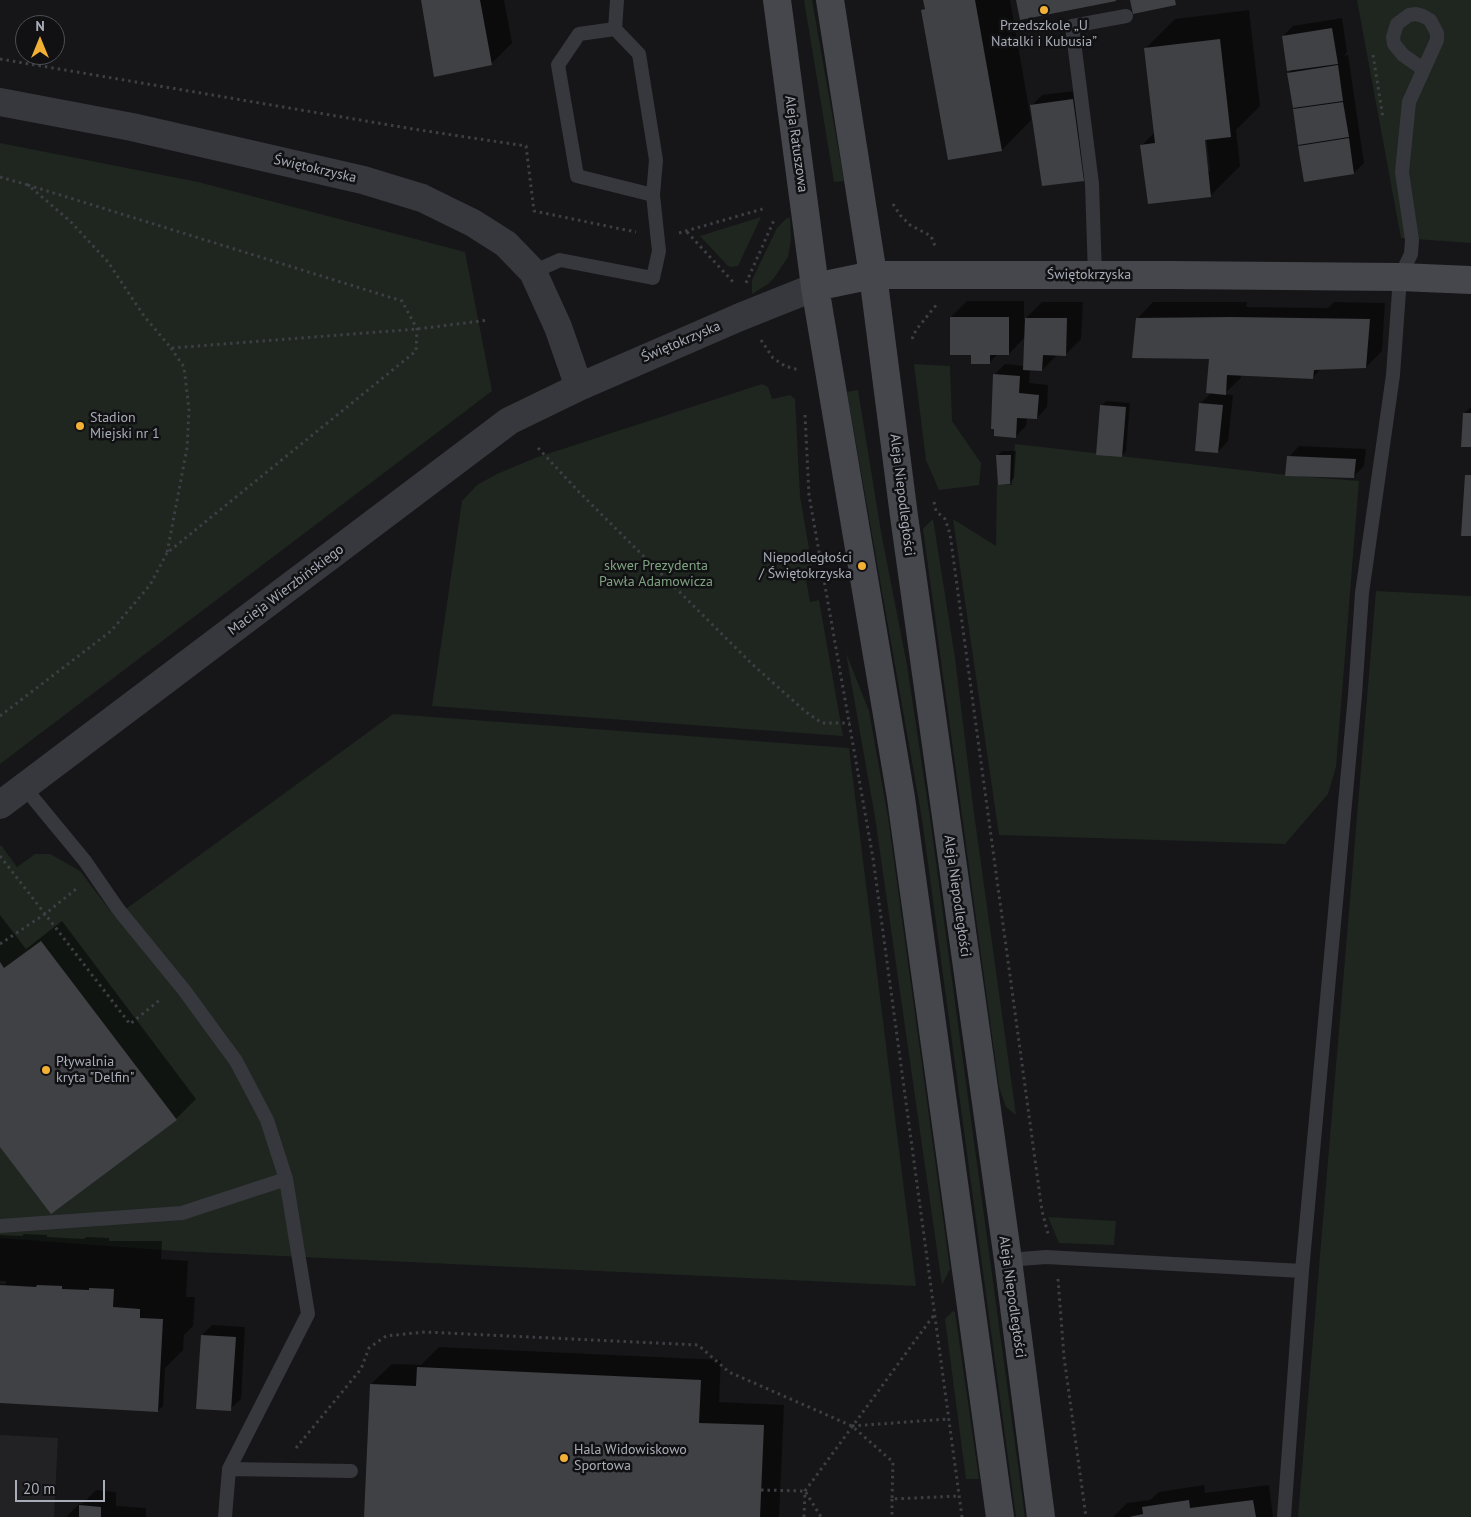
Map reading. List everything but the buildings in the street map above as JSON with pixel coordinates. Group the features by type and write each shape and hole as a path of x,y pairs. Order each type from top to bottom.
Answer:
{"street":[{"name":"Aleja Ratuszowa","path":"777,0 815,287"},
{"path":"830,0 873,275"},
{"name":"Świętokrzyska","path":"0,102 141,129 363,180 422,198 473,223 506,244 533,272 558,327 579,387 740,316 815,287 873,275 1400,277 1471,280"},
{"name":"Aleja Niepodległości","path":"873,275 907,536 1008,1260 1041,1517"},
{"path":"815,287 902,798 1000,1517"},
{"name":"Macieja Wierzbińskiego","path":"0,805 509,421 579,387"}],"lane":[{"path":"533,272 560,260 653,278 658,251 653,195 656,160 639,54 615,29 616,0"},
{"path":"1095,275 1092,184 1072,26 1126,16"},
{"path":"615,29 579,34 558,66 577,176 653,195"},
{"path":"1284,1517 1302,1271 1355,695 1362,593 1393,375 1400,277 1411,254 1412,240 1402,172 1409,102 1423,70"},
{"path":"24,787 85,860 118,909 179,984 236,1061 267,1120 286,1179 308,1314 229,1469 225,1517"},
{"path":"0,1226 182,1213 286,1179"},
{"path":"1008,1260 1055,1258 1302,1271"},
{"path":"229,1469 351,1471"}],"path":[{"path":"0,59 413,130 526,146 534,211 657,237 687,232 766,208"},
{"path":"0,177 402,301 417,329 416,351 167,554"},
{"path":"0,716 111,631 150,585 167,554 187,448 189,410 184,368 171,348 144,316 108,262 70,221 28,185"},
{"path":"687,232 734,283"},
{"path":"171,348 417,329 489,320"},
{"path":"799,370 800,378"},
{"path":"804,408 810,495 873,858 962,1517"},
{"path":"538,448 579,492 765,676 806,712 822,723 850,723"},
{"path":"936,511 945,519 950,534 1042,1211 1055,1258 1059,1282 1064,1357 1086,1517"},
{"path":"0,856 130,1024 179,984"},
{"path":"0,944 45,914 83,884"},
{"path":"804,1517 805,1491 935,1314"},
{"path":"295,1449 361,1369 369,1348 386,1336 425,1332 698,1345 729,1372 852,1426 893,1462 892,1517"},
{"path":"852,1426 948,1419"},
{"path":"761,1490 805,1491"},
{"path":"805,1491 821,1517"},
{"path":"892,1499 959,1496"}],"shaded area":[{"path":"0,1435 58,1438 54,1517 0,1517"}],"green space":[{"path":"804,0 812,0 844,181 834,182"},
{"path":"1357,0 1471,0 1471,243 1401,238"},
{"path":"0,143 198,182 465,252 492,391 0,764"},
{"path":"761,217 738,266 728,266 700,236"},
{"path":"790,217 791,240 788,257 774,278 752,294 752,280 777,228"},
{"path":"914,364 950,366 952,421 981,463 979,485 939,490 926,460"},
{"name":"skwer Prezydenta Pawła Adamowicza","path":"762,384 768,387 772,399 790,395 795,399 800,496 813,572 805,574 810,602 819,600 843,736 432,706 462,501 477,485 497,474 535,458"},
{"path":"858,390 881,532 907,665 930,818 1025,1517 1016,1517 922,819 847,392"},
{"path":"1015,444 1286,475 1359,481 1336,767 1328,794 1285,844 999,835 953,519 996,546 997,485 1012,485"},
{"path":"933,519 955,658 973,806 1016,1115 1006,1107 999,1087 923,529"},
{"path":"1376,591 1471,596 1471,1517 1298,1517"},
{"path":"846,653 869,711 888,817 950,1269 942,1285 875,817"},
{"path":"393,714 849,748 916,1286 176,1251 0,1238 0,846 17,867 35,854 50,854 80,871 115,917"},
{"path":"1048,1217 1116,1221 1114,1245 1059,1243"},
{"path":"953,1311 955,1312 979,1479 966,1479 945,1319"}],"place":[{"name":"Przedszkole „U Natalki i Kubusia”","path":"1044,10"},
{"name":"Stadion Miejski nr 1","path":"80,426"},
{"name":"Niepodległości / Świętokrzyska","path":"862,566"},
{"name":"Pływalnia kryta \"Delfin\"","path":"46,1070"},
{"name":"Hala Widowiskowo Sportowa","path":"564,1458"}]}
